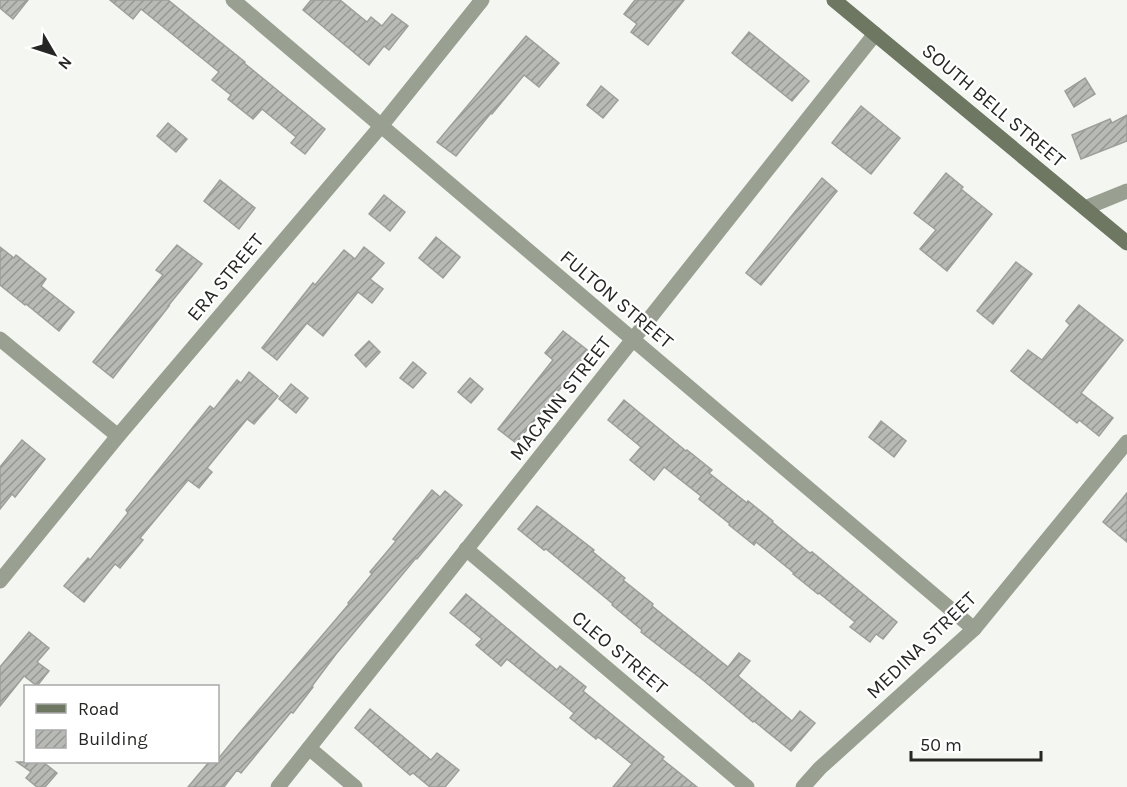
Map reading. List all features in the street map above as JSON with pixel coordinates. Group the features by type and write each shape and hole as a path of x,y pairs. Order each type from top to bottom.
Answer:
{"main road":[{"name":"SOUTH BELL STREET","path":"834,0 1127,243"}],"street":[{"name":"FULTON STREET","path":"233,0 974,629"},
{"name":"ERA STREET","path":"0,581 118,436 381,126 482,0"},
{"name":"MACANN STREET","path":"278,787 875,34"},
{"path":"1085,208 1127,191"},
{"path":"0,339 118,436"},
{"name":"MEDINA STREET","path":"803,787 820,768 974,629 1127,442"},
{"name":"CLEO STREET","path":"466,549 747,787"},
{"path":"309,748 355,787"}],"building":[{"path":"0,0 28,0 13,19 0,8"},
{"path":"110,0 168,0 325,129 305,154 291,143 296,137 262,109 253,119 228,99 231,95 212,80 219,72 141,9 133,19"},
{"path":"311,0 340,0 367,22 371,17 382,26 392,14 408,26 389,50 384,46 369,65 303,10"},
{"path":"635,0 684,0 648,45 631,32 637,24 624,14"},
{"path":"749,32 809,81 792,101 732,53"},
{"path":"526,36 559,63 539,87 524,75 456,156 437,142"},
{"path":"1085,78 1095,94 1074,107 1065,91"},
{"path":"601,86 618,100 603,118 587,105"},
{"path":"861,106 900,138 871,174 832,143"},
{"path":"1127,115 1127,141 1081,159 1072,135 1110,119 1112,123"},
{"path":"168,123 187,139 176,152 157,136"},
{"path":"946,173 963,187 961,189 992,214 947,271 920,249 936,230 914,213"},
{"path":"822,178 837,191 761,285 746,273"},
{"path":"220,180 255,208 239,229 204,201"},
{"path":"384,195 405,212 390,231 369,214"},
{"path":"436,237 460,257 443,278 419,258"},
{"path":"177,245 202,264 113,378 93,362 163,275 156,270"},
{"path":"0,247 14,258 16,255 46,279 41,286 74,312 59,331 0,285"},
{"path":"364,247 384,263 370,279 383,289 372,303 358,292 323,336 307,323 277,360 262,348 313,283 315,285 344,250 355,259"},
{"path":"1016,262 1032,274 993,324 977,311"},
{"path":"1079,305 1123,340 1081,393 1113,418 1099,436 1079,420 1077,423 1011,371 1028,350 1042,360 1070,325 1066,321"},
{"path":"563,331 590,352 516,443 498,429 553,360 545,353"},
{"path":"369,341 380,352 366,367 355,355"},
{"path":"413,362 426,373 413,388 400,378"},
{"path":"249,372 278,396 254,424 247,419 207,468 212,472 199,488 188,480 140,538 143,540 120,568 115,564 84,602 64,586 88,558 90,560 128,513 126,510 210,406 214,409 237,380 241,383"},
{"path":"470,378 483,389 471,403 458,392"},
{"path":"291,384 308,398 296,413 279,399"},
{"path":"624,400 712,470 709,473 747,503 748,501 897,622 883,639 876,634 870,642 850,627 855,622 756,542 754,545 729,525 699,499 701,496 664,467 654,480 630,460 641,447 608,420"},
{"path":"881,421 906,441 894,457 869,437"},
{"path":"22,440 45,459 15,497 12,494 0,509 0,467"},
{"path":"432,490 440,497 445,491 462,505 336,654 293,713 291,712 241,773 237,770 224,787 188,787 208,763 219,763 219,758 349,604 372,574 370,572 396,541 393,539"},
{"path":"1127,493 1127,542 1103,522"},
{"path":"537,506 594,550 593,552 625,578 623,580 653,604 652,606 728,667 739,653 750,661 738,676 792,721 800,711 815,723 791,751 641,632 642,630 613,604 518,529"},
{"path":"466,594 557,670 560,666 586,687 583,691 697,787 613,787 632,764 570,718 574,713 507,659 501,666 476,645 482,639 450,613"},
{"path":"29,632 49,648 37,662 49,671 38,685 24,676 0,706 0,667"},
{"path":"370,709 431,760 437,753 459,770 445,787 430,787 413,773 410,775 355,728"},
{"path":"17,762 44,763 57,773 45,787 37,787 26,778 31,772"}]}
